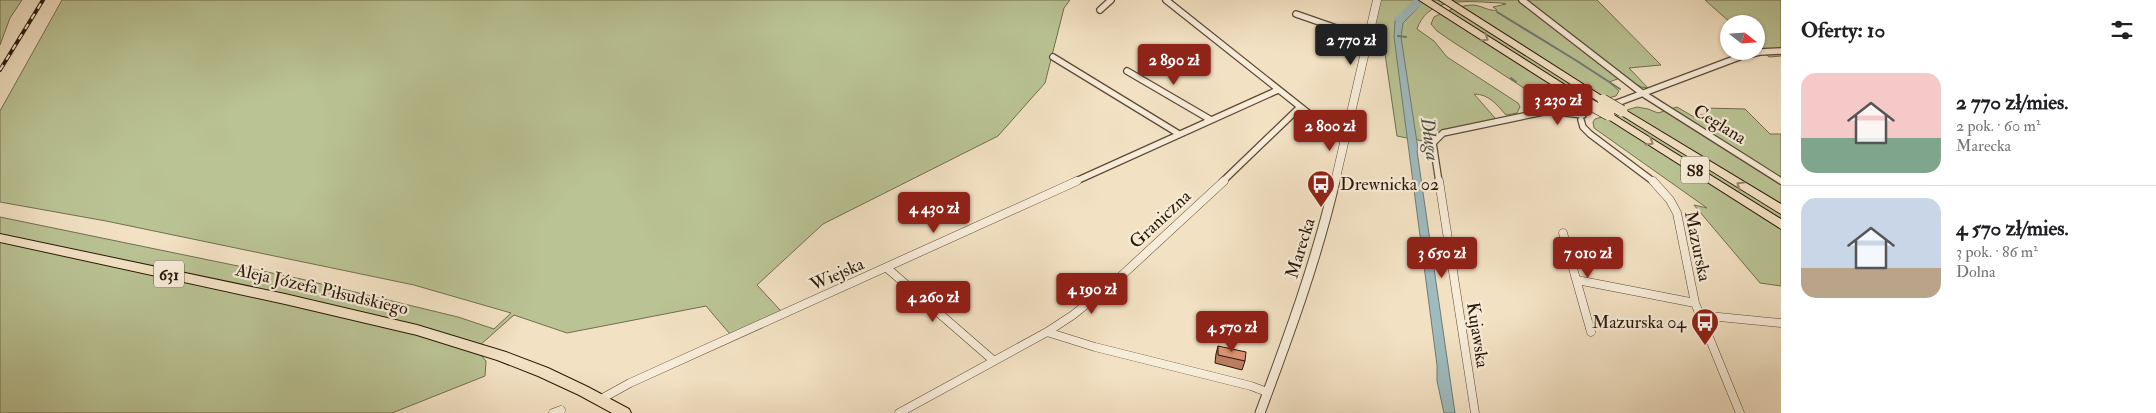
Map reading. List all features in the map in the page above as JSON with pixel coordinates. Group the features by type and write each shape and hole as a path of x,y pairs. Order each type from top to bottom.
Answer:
{"highway":[{"name":"S8","path":"1424,0 1781,225"},
{"name":"S8","path":"1444,0 1781,210"}],"main road":[{"name":"Aleja Józefa Piłsudskiego","path":"0,238 360,315 479,346 542,370 624,413"}],"street":[{"path":"1100,10 1111,0"},
{"path":"1166,0 1326,127 1345,137"},
{"name":"Marecka","path":"1260,413 1318,252 1377,0"},
{"name":"Ceglana","path":"1523,1 1642,93 1781,181"},
{"path":"1296,14 1368,39"},
{"path":"1582,118 1642,93 1752,53 1781,50"},
{"path":"1053,57 1179,134"},
{"path":"1127,71 1211,120"},
{"name":"Wiejska","path":"600,399 642,378 1278,90"},
{"name":"Graniczna","path":"899,413 1047,332 1073,315 1119,278 1300,107"},
{"name":"Kujawska","path":"1475,413 1433,143 1443,133 1536,114 1582,118"},
{"name":"Mazurska","path":"1582,118 1583,127 1590,134 1651,178 1672,202 1677,213 1695,303 1740,413"},
{"path":"1563,233 1591,332"},
{"path":"887,268 994,361"},
{"path":"1576,280 1695,303"},
{"path":"1699,315 1781,323"},
{"path":"1047,332 1102,349 1251,386 1267,392"}],"green space":[{"path":"0,0 22,0 10,18 0,45"},
{"path":"62,0 1070,0 1064,8 1045,83 998,136 823,224 757,285 781,311 730,334 706,306 567,333 514,315 479,346 481,355 486,361 485,376 392,413 0,413 0,217 301,279 458,317 494,329 511,313 414,285 106,221 0,202 0,111"},
{"path":"1377,0 1597,0 1661,65 1629,68 1648,88 1641,87 1623,77 1609,82 1619,91 1616,96 1566,109 1553,107 1453,42 1437,31 1431,24 1434,17 1458,7 1474,5 1489,10 1497,10 1493,7 1506,4 1453,2 1444,4 1428,12 1417,29 1434,41 1447,57 1518,103 1520,107 1517,113 1506,115 1488,98 1474,94 1495,118 1493,122 1443,133 1433,143 1397,136 1384,47 1367,45"},
{"path":"1705,0 1781,0 1781,56 1769,57 1765,53 1765,15 1722,15"},
{"path":"1637,107 1658,113 1677,107 1694,117 1708,113 1704,108 1745,109 1770,134 1781,134 1781,286 1760,283 1694,205 1707,208 1594,128 1593,122 1595,119"}],"water":[{"path":"1413,3 1419,7 1403,23 1401,37 1455,413 1444,413 1437,381 1437,365 1394,37 1395,21"}],"building":[{"path":"1218,346 1246,352 1245,361 1218,355"}],"waterway":[{"name":"Długa","path":"1400,19 1421,0"},
{"path":"1497,12 1620,89"},
{"path":"1398,36 1406,37"},
{"path":"1511,78 1516,82"}],"railway":[{"path":"0,70 43,0"}],"place":[{"name":"Drewnicka 02","path":"1321,208"},
{"name":"Mazurska 04","path":"1705,346"}]}
